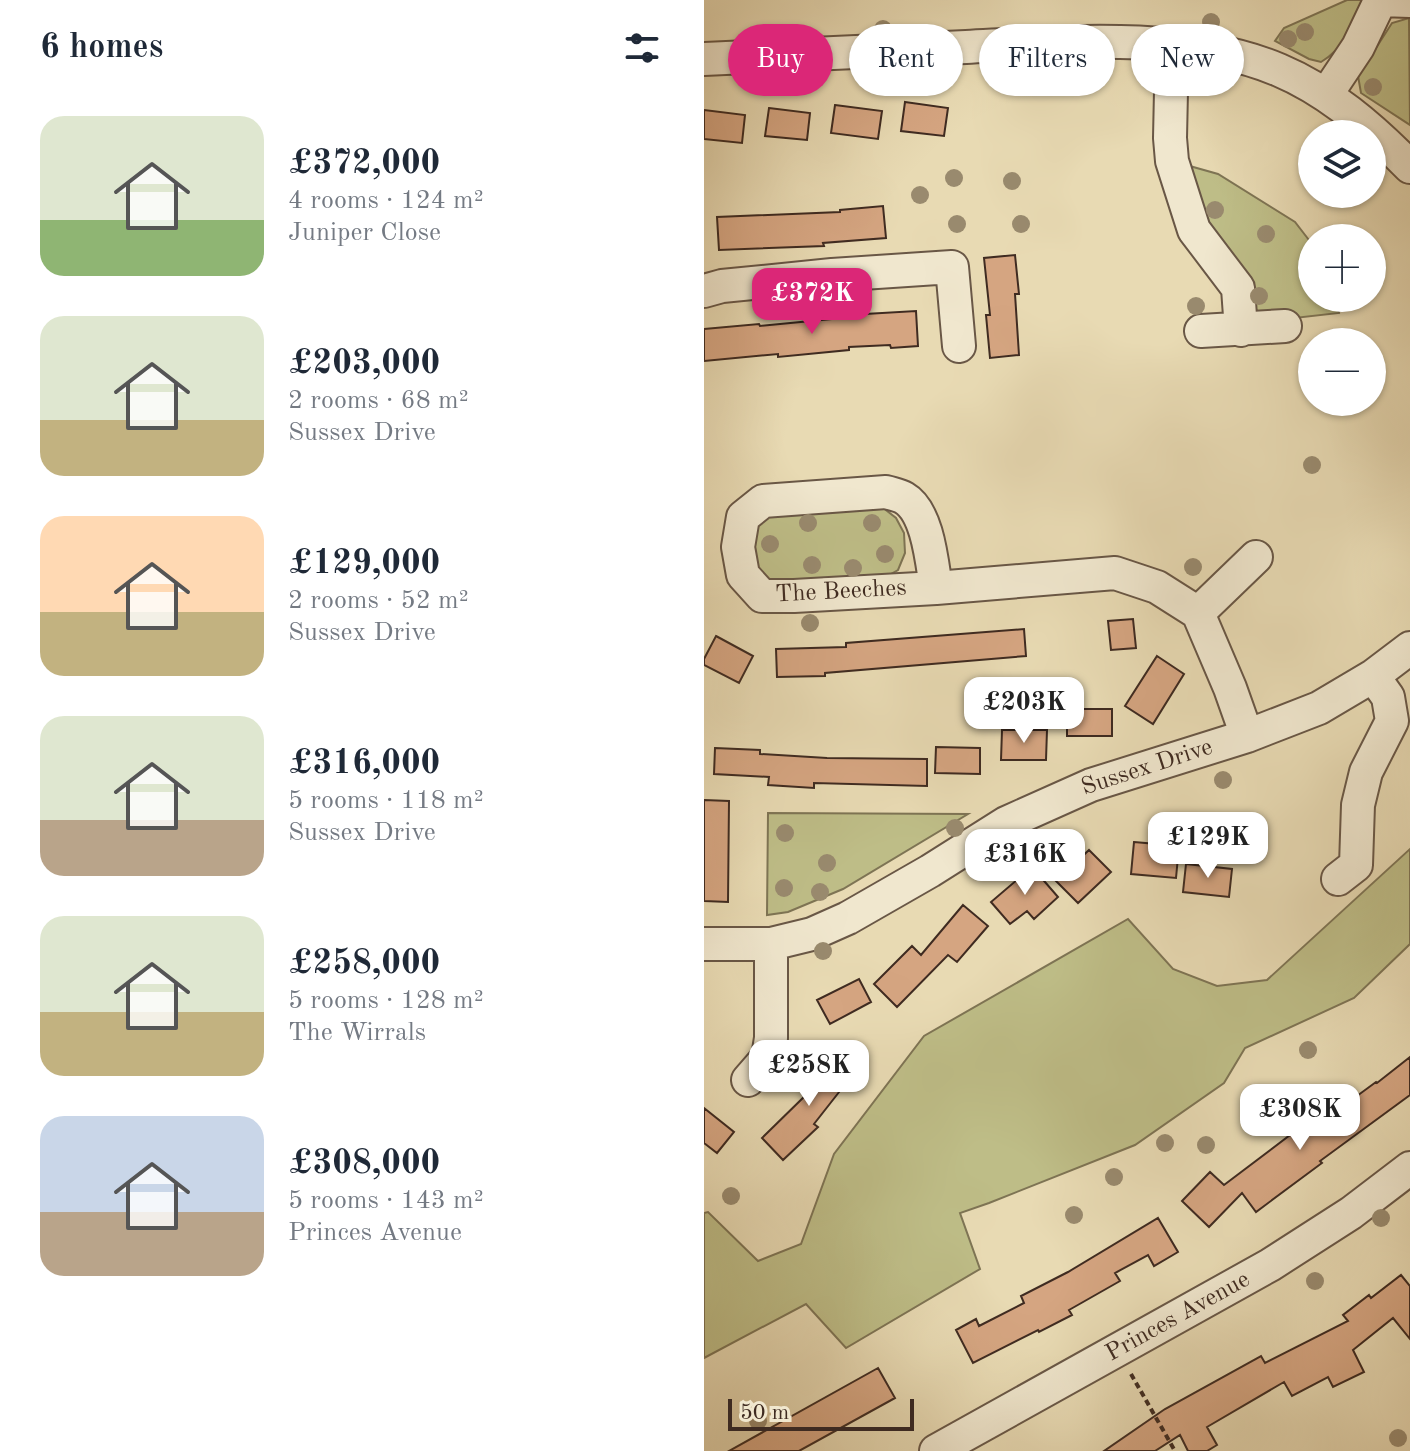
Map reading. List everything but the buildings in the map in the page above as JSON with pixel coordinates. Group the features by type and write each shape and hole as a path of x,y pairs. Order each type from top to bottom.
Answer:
{"street":[{"path":"1326,95 1390,1"},
{"path":"704,59 1066,42 1131,43"},
{"path":"1244,59 1278,70 1326,95 1371,130 1410,167"},
{"path":"1171,96 1172,161 1194,230 1238,288 1241,330"},
{"path":"704,291 722,286 832,275 952,267 959,346"},
{"path":"1201,331 1285,326"},
{"name":"The Beeches","path":"936,588 927,534 916,509 905,499 886,492 763,501 743,517 738,547 743,575 762,596 936,588 1115,573 1157,587 1198,613"},
{"path":"1247,736 1198,613 1256,557"},
{"name":"Sussex Drive","path":"704,944 771,944 812,934 848,918 1006,823 1091,785 1247,736 1319,708 1373,676 1410,648"},
{"path":"1338,879 1356,865 1360,794 1366,772 1392,721 1388,697 1373,676"},
{"path":"748,1080 768,1057 771,1038 771,944"},
{"name":"Princes Avenue","path":"936,1451 1270,1265 1351,1213 1410,1168"}],"path":[{"path":"1119,1350 1175,1451"}],"shaded area":[{"path":"1347,0 1363,0 1342,43 1321,62 1275,41 1284,28"},
{"path":"1409,18 1410,125 1361,93 1358,76 1392,23"},
{"path":"1172,161 1218,174 1295,222 1298,226 1298,312 1339,313 1241,324"},
{"path":"882,507 896,518 904,533 905,553 898,570 882,579 763,585 745,540 766,511"},
{"path":"768,813 968,814 843,889 788,912 767,915"},
{"path":"1410,849 1410,944 1354,998 1245,1048 1224,1083 1135,1145 960,1213 980,1269 846,1348 806,1304 704,1358 704,1213 708,1212 758,1261 801,1244 834,1154 924,1036 1128,919 1173,969 1217,986 1267,980"}]}
